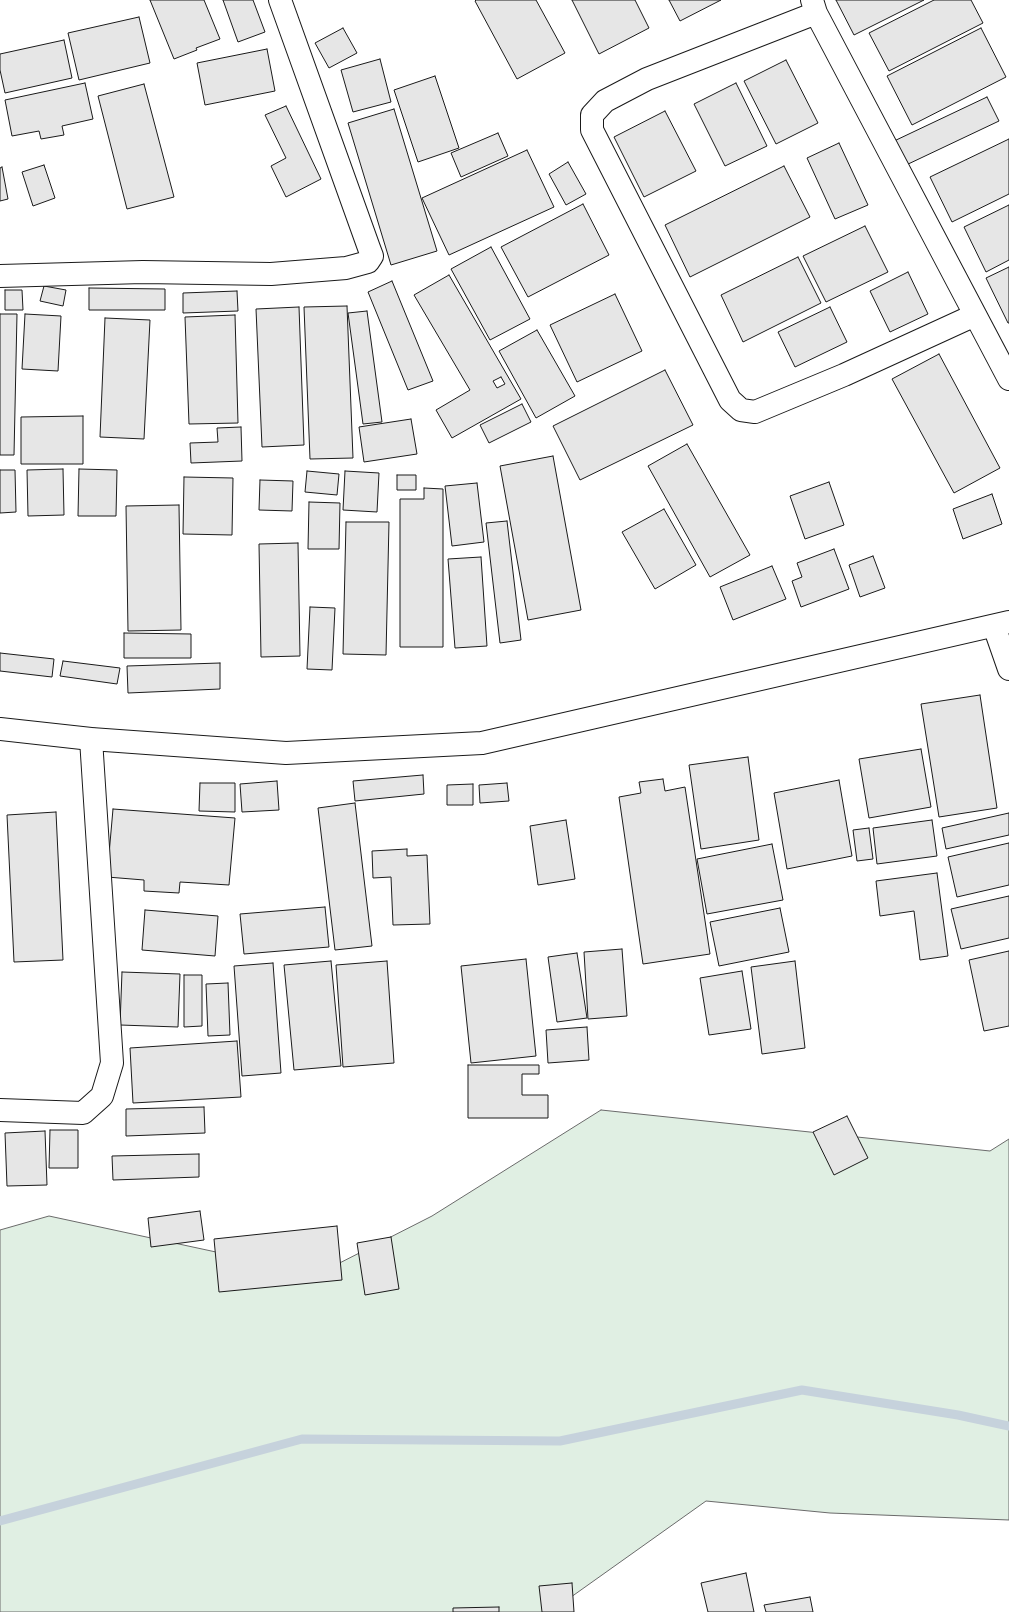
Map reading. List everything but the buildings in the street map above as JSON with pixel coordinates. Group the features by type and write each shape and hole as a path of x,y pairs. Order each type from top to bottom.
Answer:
{"street":[{"path":"0,276 142,272 271,274 346,268 368,262 372,256 280,0"},
{"path":"975,316 844,375 755,412 741,410 730,400 592,130 592,115 605,101 647,79 814,6 1009,379"},
{"path":"0,729 91,739 286,752 482,743 1001,624 1009,669"},
{"path":"0,1110 83,1113 102,1096 112,1063 91,739"}],"green space":[{"path":"601,1110 990,1151 1009,1139 1009,1520 830,1513 706,1501 550,1612 0,1612 0,1230 49,1216 318,1274 432,1216"}],"waterway":[{"path":"0,1521 302,1439 560,1441 802,1390 958,1415 1009,1426"}]}
